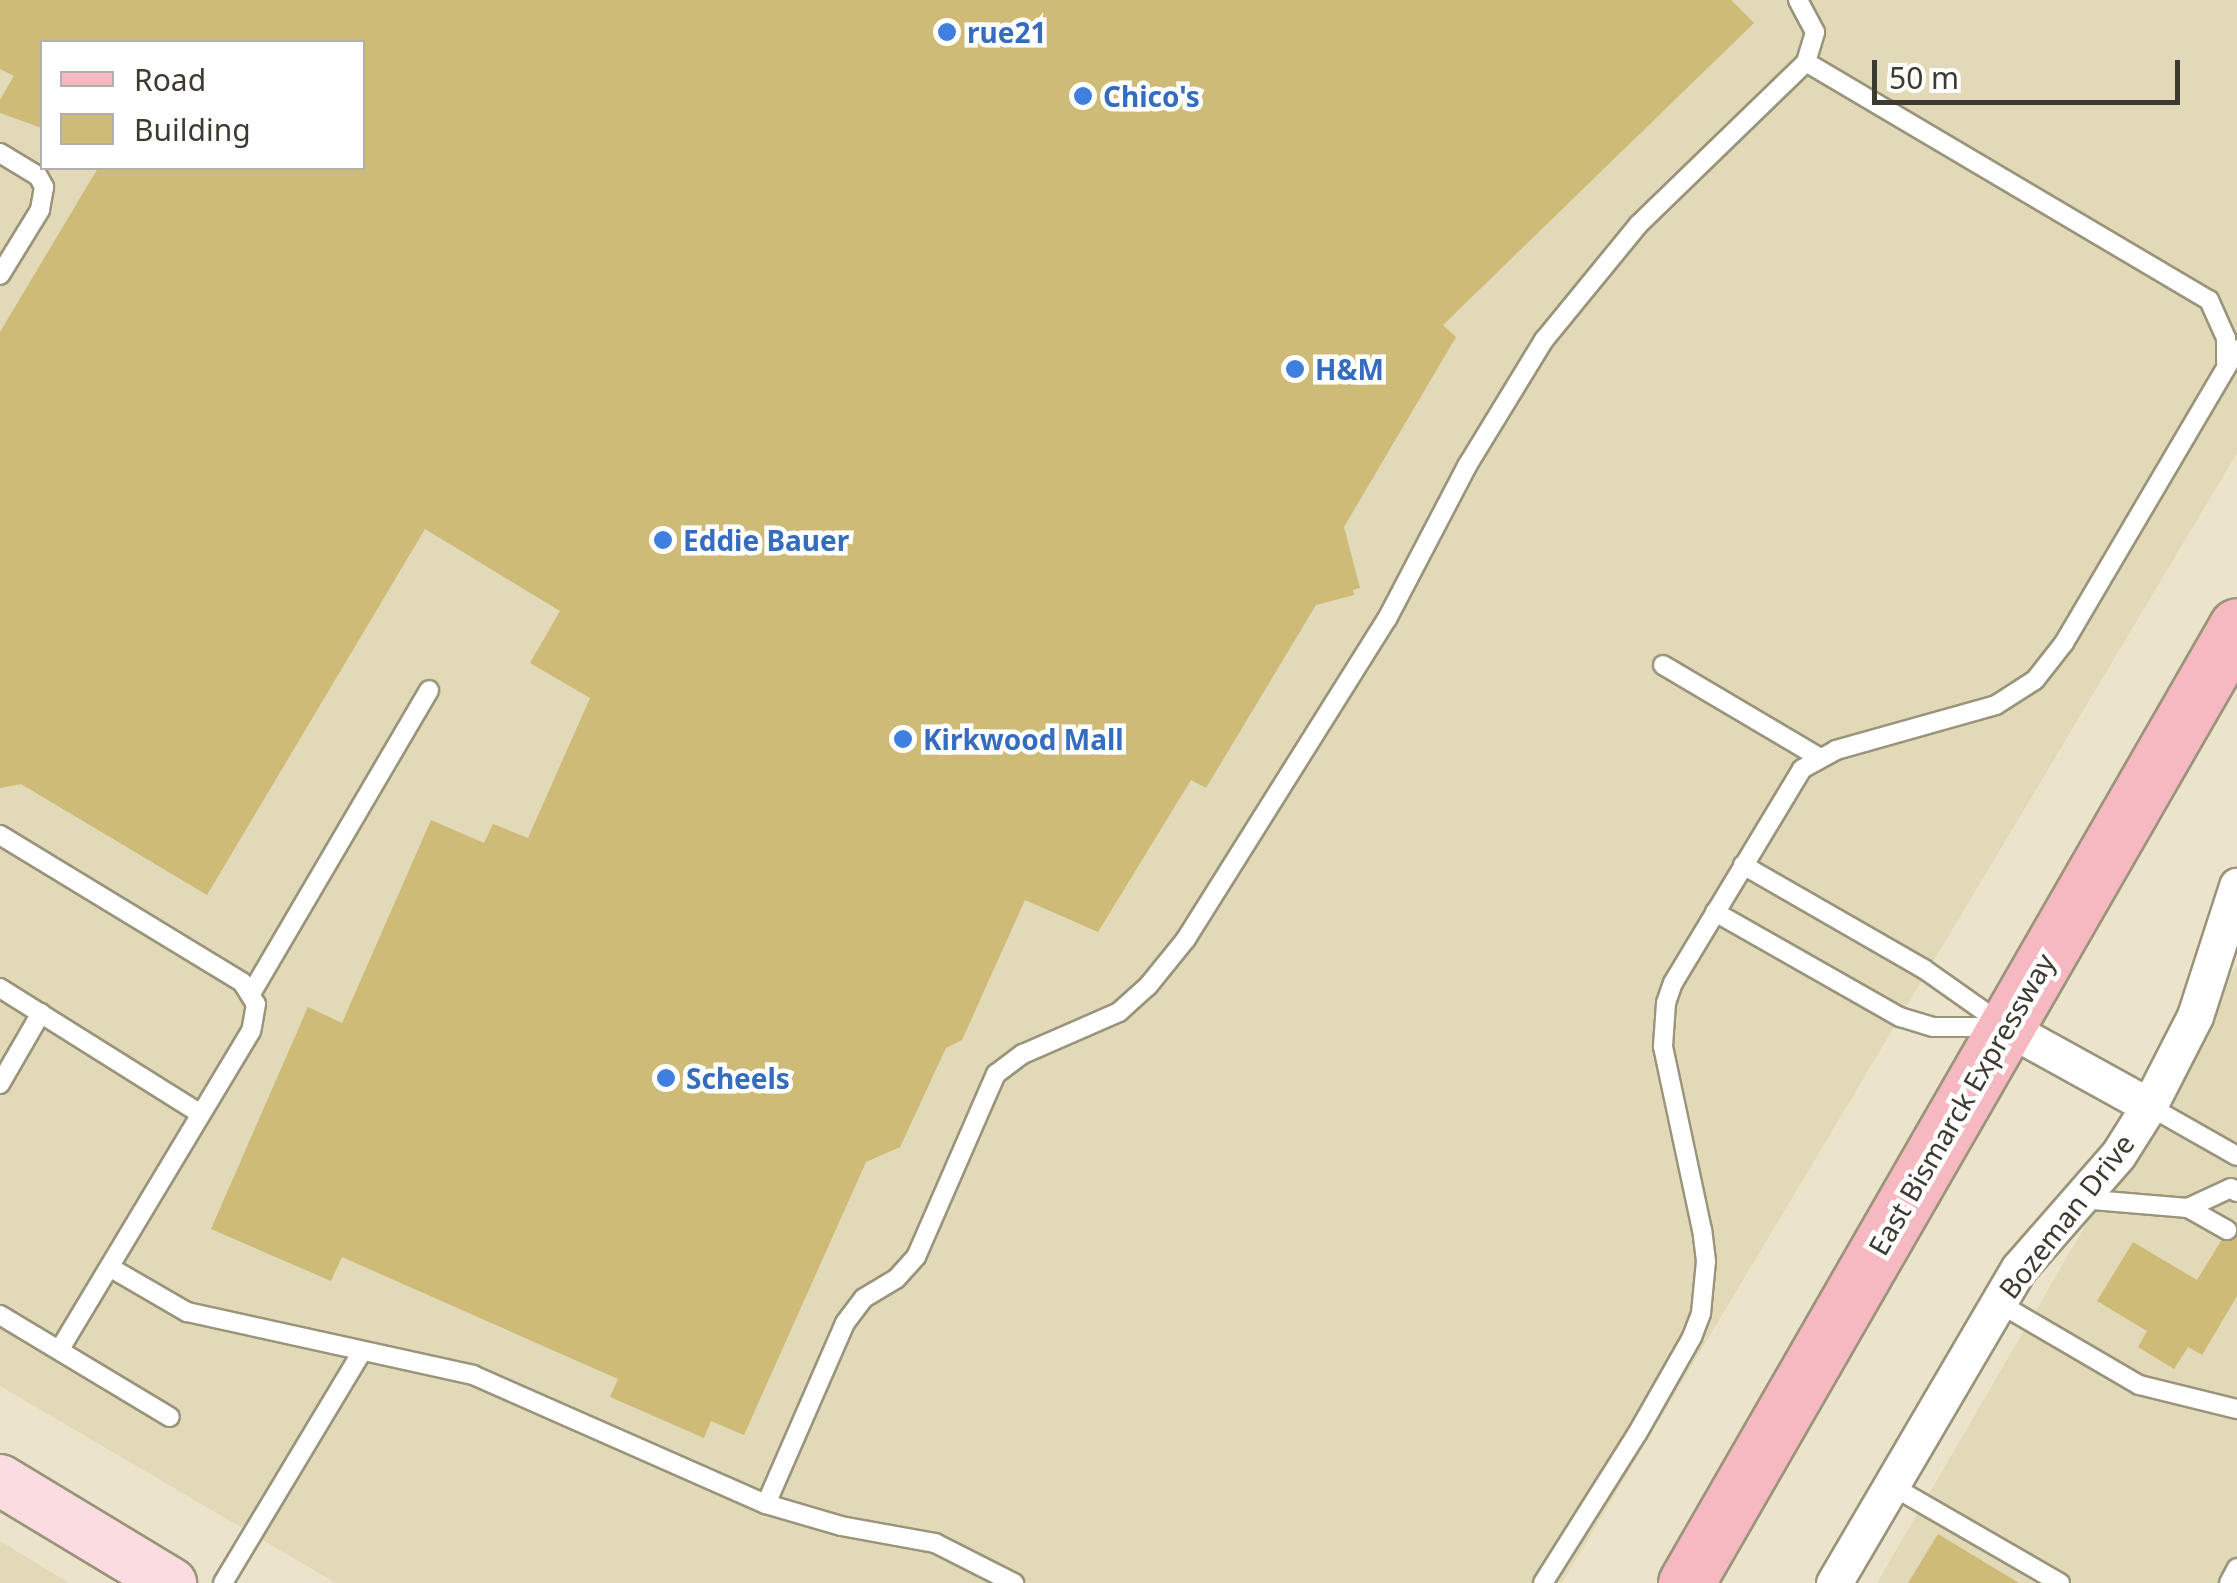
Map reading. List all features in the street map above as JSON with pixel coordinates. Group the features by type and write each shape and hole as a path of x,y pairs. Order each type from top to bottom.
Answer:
{"main road":[{"name":"East Bismarck Expressway","path":"1686,1583 2237,626"}],"street":[{"name":"Bozeman Drive","path":"1834,1583 2019,1268 2118,1155 2149,1106 2227,954 2237,886"},
{"path":"2006,1027 2149,1106"},
{"path":"0,1480 171,1583"}],"lane":[{"path":"766,1504 845,1323 864,1298 896,1279 916,1257 996,1074 1023,1054 1119,1012 1167,964 1216,894 1387,619 1449,497 1544,340 1638,225 1806,62 1815,32 1798,0"},
{"path":"1543,1583 1647,1417 1701,1313 1706,1261 1702,1230 1662,1026 1673,982 1789,786 1820,758 1996,705 2035,680 2064,643 2232,356 2209,300 1806,62"},
{"path":"0,153 38,176 44,187 40,210 0,275"},
{"path":"1662,666 1820,758"},
{"path":"252,992 429,690"},
{"path":"0,834 180,942 252,992 256,1004 251,1031 59,1350"},
{"path":"1743,865 1950,985 2006,1027"},
{"path":"1715,912 1900,1018 1933,1026 2006,1027"},
{"path":"0,988 199,1113"},
{"path":"0,1084 41,1013"},
{"path":"2149,1106 2237,1156"},
{"path":"2188,1208 2231,1188 2237,1192"},
{"path":"2080,1198 2188,1208 2227,1230"},
{"path":"110,1268 187,1312 473,1375 766,1504 822,1522 935,1543 1014,1583"},
{"path":"1997,1302 2139,1385 2237,1409"},
{"path":"0,1316 170,1417"},
{"path":"223,1583 362,1352"},
{"path":"1892,1486 2060,1583"},
{"path":"2229,1583 2237,1568"}],"shaded area":[{"name":"Kirkwood Mall","path":"0,0 2237,0 2237,453 1562,1583 336,1583 0,1386"},
{"path":"2237,965 2237,1583 1877,1583"},
{"path":"0,1541 69,1583 0,1583"}],"building":[{"name":"Kirkwood Mall","path":"0,0 1731,0 1754,23 1443,325 1456,337 1344,527 1360,588 1353,590 1354,595 1316,605 1206,788 1191,780 1098,932 1025,900 962,1040 946,1048 900,1147 866,1162 744,1435 711,1421 704,1438 610,1397 618,1379 342,1257 331,1281 211,1229 308,1007 342,1023 431,820 484,843 493,824 528,838 590,698 530,663 560,611 425,529 207,895 21,784 0,788 0,332 97,170 365,170 365,40 40,40 40,127 0,113 0,100 14,76 0,69"},
{"path":"2237,1237 2237,1296 2202,1355 2188,1347 2174,1369 2138,1347 2147,1331 2097,1301 2133,1242 2197,1280 2221,1241"},
{"path":"1938,1534 2019,1583 1908,1583"}],"place":[{"name":"rue21","path":"947,32"},
{"name":"Chico's","path":"1083,96"},
{"name":"H&M","path":"1295,369"},
{"name":"Eddie Bauer","path":"663,540"},
{"name":"Kirkwood Mall","path":"903,739"},
{"name":"Scheels","path":"666,1078"}]}
